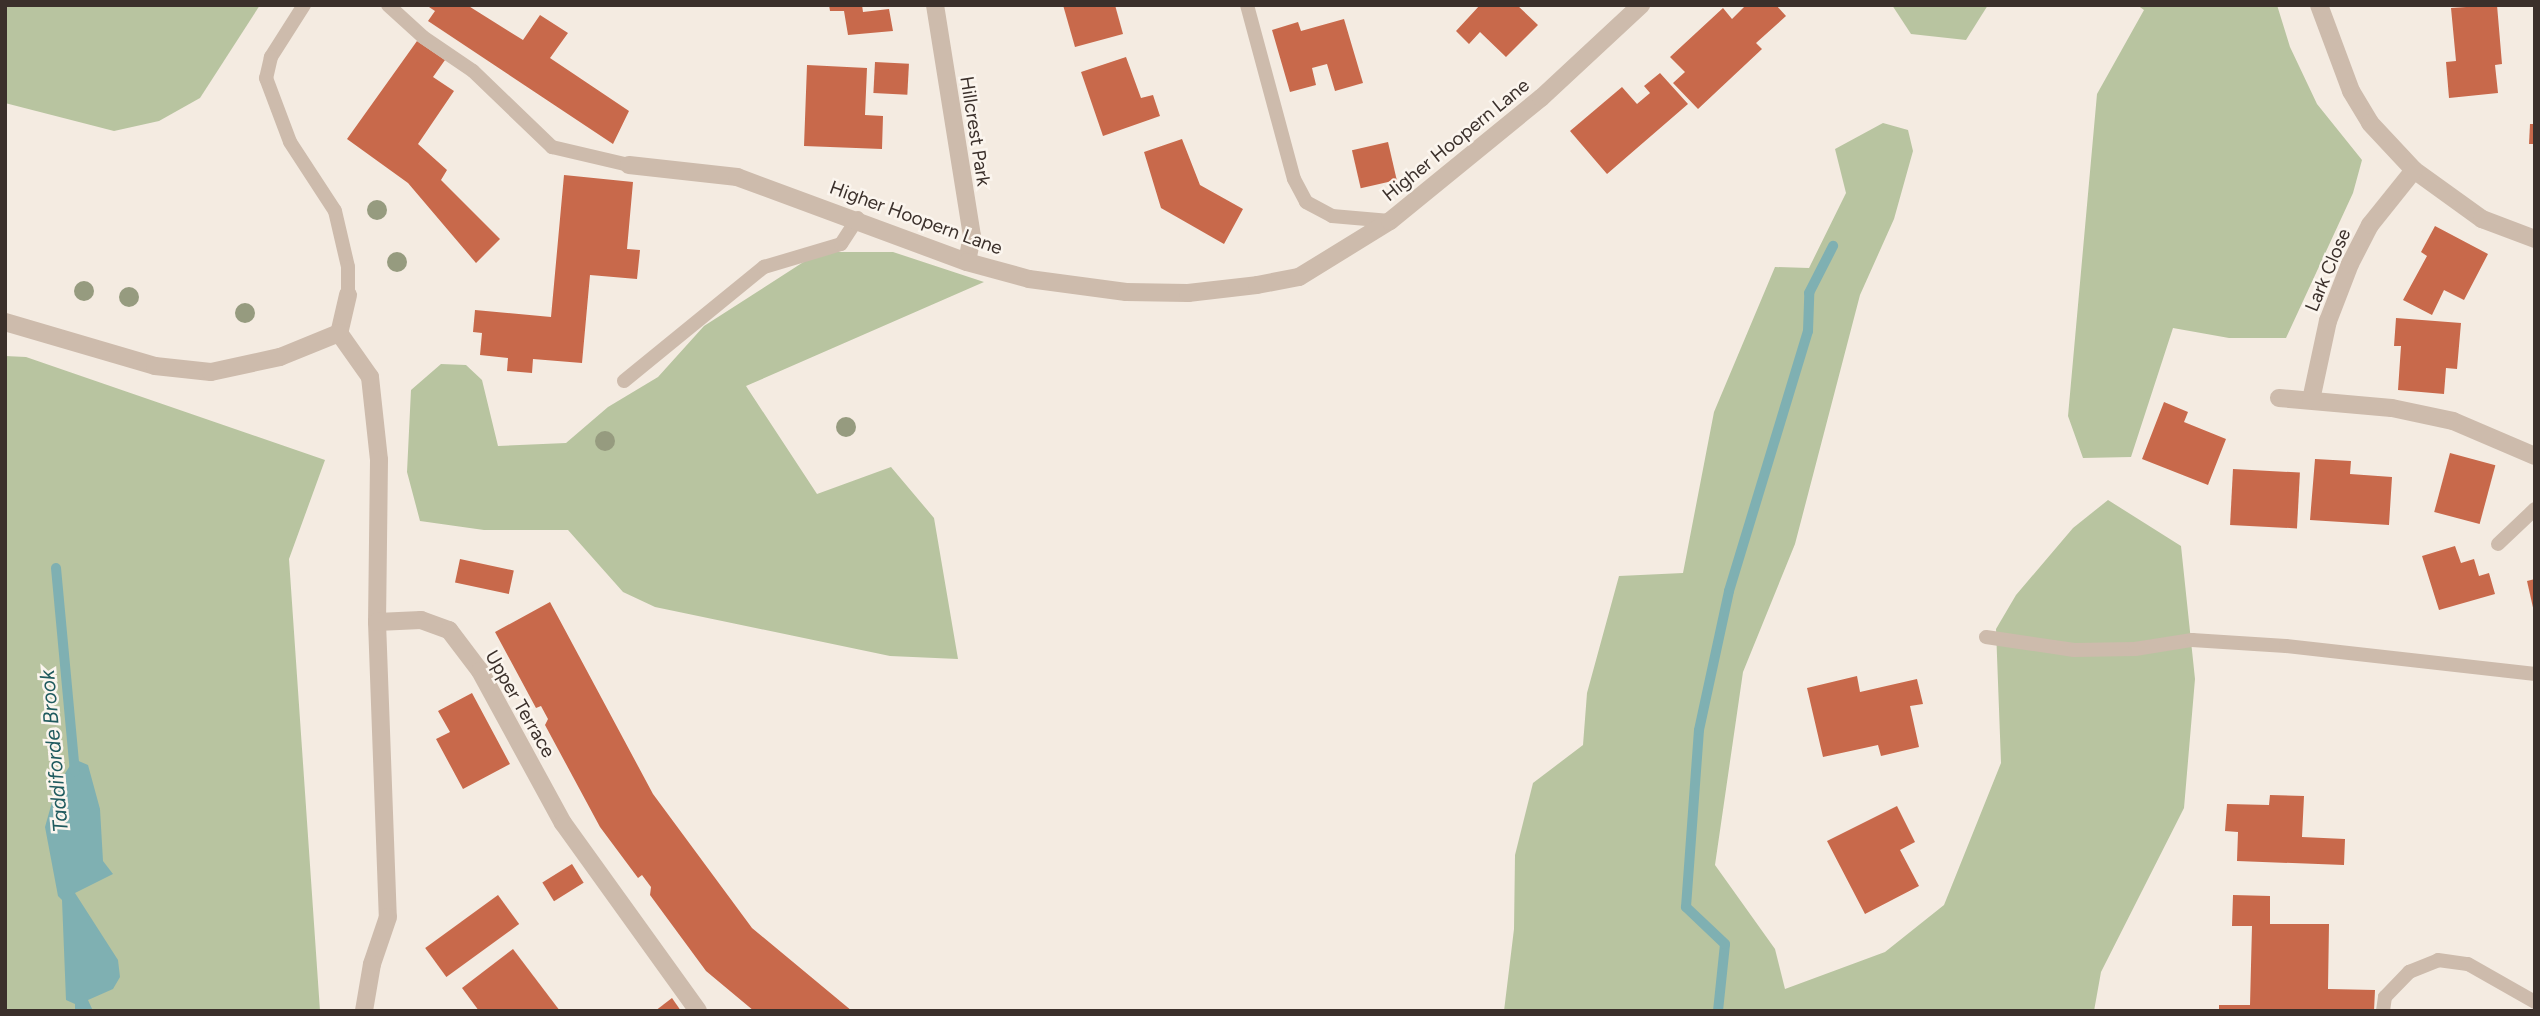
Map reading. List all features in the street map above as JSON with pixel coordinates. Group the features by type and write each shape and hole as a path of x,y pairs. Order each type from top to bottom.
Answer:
{"street":[{"name":"Hillcrest Park","path":"935,5 972,236 967,262"},
{"name":"Higher Hoopern Lane","path":"629,165 737,177 858,218 967,262 1084,288 1188,293 1299,277 1390,221 1541,98 1641,5"},
{"path":"2319,5 2351,91 2370,123 2414,170 2482,219 2535,239"},
{"name":"Lark Close","path":"2311,400 2328,321 2350,264 2370,225 2414,170"},
{"path":"348,295 339,333 370,377 375,398 377,622 388,917 372,964 363,1011"},
{"path":"5,321 155,366 211,372 280,358 339,333"},
{"path":"2279,398 2392,408 2454,421 2535,456"},
{"name":"Upper Terrace","path":"377,622 421,620 449,630 480,671 563,823 698,1011"}],"lane":[{"path":"304,5 271,57 266,78 290,142 334,211 348,267 348,295"},
{"path":"388,5 423,37 473,71 552,147 629,165"},
{"path":"1247,5 1294,179 1306,202 1332,216 1390,221"},
{"path":"624,381 764,267 841,244 858,218"},
{"path":"2498,544 2535,509"},
{"path":"1986,637 2074,650 2219,641 2535,674"},
{"path":"2383,1011 2385,997 2409,972 2438,960 2468,964 2535,1002"}],"green space":[{"path":"5,5 260,5 200,98 159,121 114,131 5,103"},
{"path":"1892,5 1988,5 1966,40 1911,34"},
{"path":"2137,5 2277,5 2290,47 2317,104 2362,160 2353,193 2286,338 2229,338 2173,328 2131,457 2083,458 2068,416 2097,94 2144,10"},
{"path":"1883,123 1908,130 1913,151 1894,219 1860,295 1795,544 1743,672 1715,865 1775,949 1785,989 1885,952 1944,905 2001,763 1996,629 2016,595 2073,528 2108,500 2181,546 2195,679 2184,808 2101,972 2094,1011 1504,1011 1514,929 1515,855 1533,783 1583,745 1587,693 1619,576 1683,573 1714,412 1775,267 1809,268 1846,193 1835,149"},
{"path":"819,252 893,252 984,282 746,386 817,494 891,467 934,518 958,659 890,656 655,607 623,592 568,530 484,530 420,521 407,472 411,390 441,364 466,365 482,380 498,446 566,443 608,407 658,377 704,326"},
{"path":"5,356 26,357 325,460 289,559 320,1011 5,1011"}],"water":[{"path":"74,759 88,765 100,809 103,861 113,874 75,893 118,960 120,977 113,989 88,1000 93,1011 75,1011 75,1004 66,1000 62,900 58,896 45,827 56,788"}],"building":[{"path":"426,5 467,5 523,40 540,15 568,33 550,58 629,111 613,144 428,21 435,11"},
{"path":"829,5 862,5 863,12 889,9 893,31 848,35 844,11 830,11"},
{"path":"1063,5 1115,5 1123,34 1075,47"},
{"path":"1480,5 1517,5 1538,25 1506,57 1480,32 1469,44 1456,31"},
{"path":"1746,5 1776,5 1786,16 1756,43 1762,49 1698,109 1673,83 1685,72 1670,57 1723,8 1732,19"},
{"path":"2497,5 2502,64 2495,65 2498,93 2449,98 2446,62 2456,61 2451,8"},
{"path":"1344,19 1363,83 1335,91 1327,64 1312,68 1316,85 1290,92 1272,30 1298,22 1301,31"},
{"path":"417,41 445,60 433,77 454,91 418,144 447,170 441,180 500,239 476,263 408,183 347,139"},
{"path":"1126,57 1141,98 1153,95 1160,116 1103,136 1081,72"},
{"path":"875,62 909,64 907,95 873,93"},
{"path":"807,65 867,68 865,115 883,116 882,149 804,146"},
{"path":"1660,73 1688,104 1607,174 1570,131 1622,87 1637,104 1650,93 1644,86"},
{"path":"2530,124 2535,124 2535,144 2529,144"},
{"path":"1182,139 1200,185 1243,209 1224,244 1161,208 1144,152"},
{"path":"1388,142 1397,180 1361,188 1352,150"},
{"path":"564,175 633,182 627,249 640,250 637,279 590,275 582,363 533,359 532,373 507,371 508,358 480,355 482,333 473,332 475,310 551,317"},
{"path":"2435,226 2488,254 2464,300 2444,290 2432,315 2403,300 2427,256 2421,252"},
{"path":"2396,318 2461,323 2457,369 2446,368 2444,394 2398,390 2401,346 2394,346"},
{"path":"2164,402 2188,412 2184,422 2226,439 2208,485 2142,459"},
{"path":"2450,453 2495,465 2480,524 2434,512"},
{"path":"2315,459 2351,461 2350,474 2392,477 2389,525 2310,520"},
{"path":"2233,469 2300,473 2297,528 2230,525"},
{"path":"2455,546 2461,563 2474,559 2479,576 2489,573 2495,594 2439,610 2422,556"},
{"path":"460,559 514,570 509,594 455,582"},
{"path":"2535,579 2535,612 2534,612 2527,581"},
{"path":"550,602 653,794 752,928 852,1011 754,1011 706,971 650,895 651,887 642,875 638,878 600,827 545,725 548,719 541,706 536,708 495,632"},
{"path":"1857,676 1860,692 1917,679 1923,704 1910,706 1919,747 1881,756 1878,745 1823,757 1807,688"},
{"path":"472,693 510,764 463,789 436,739 450,732 438,711"},
{"path":"2270,795 2304,796 2302,837 2345,839 2344,865 2237,861 2238,832 2225,831 2227,804 2269,805"},
{"path":"1897,806 1915,842 1900,850 1919,886 1865,914 1827,841"},
{"path":"572,864 584,883 554,901 542,883"},
{"path":"498,895 519,924 446,977 425,948"},
{"path":"2233,895 2270,896 2270,924 2329,924 2328,989 2375,990 2374,1011 2219,1011 2219,1005 2250,1005 2252,926 2232,926"},
{"path":"513,949 560,1011 479,1011 462,988"},
{"path":"672,998 681,1011 655,1011"}],"waterway":[{"path":"1718,1011 1725,944 1686,907 1699,730 1729,591 1808,331 1809,293 1833,246"},
{"name":"Taddiforde Brook","path":"56,568 75,771"}]}
